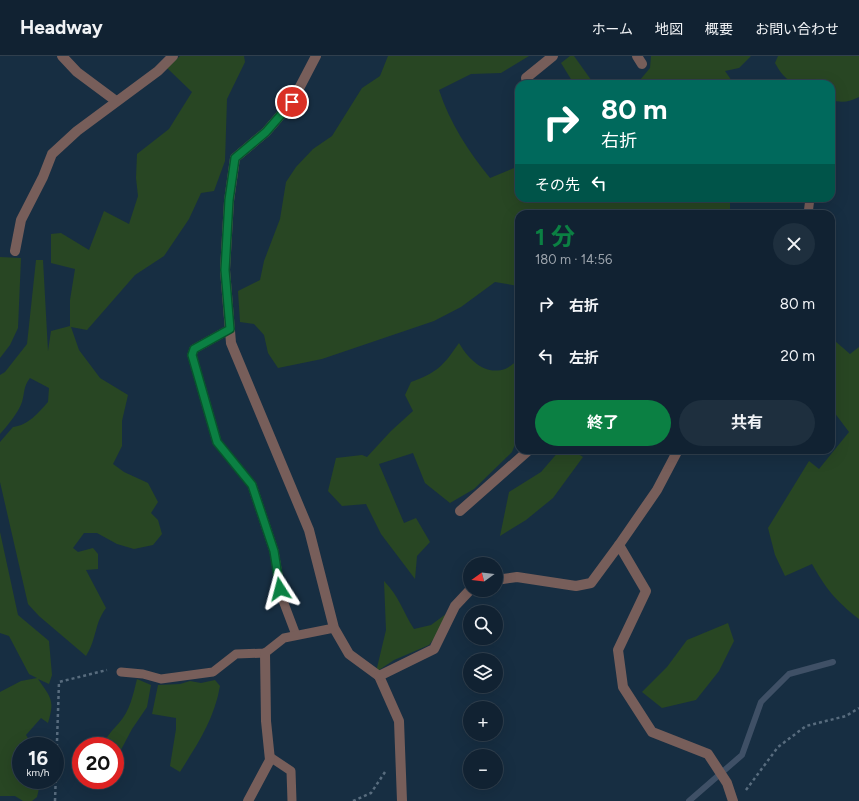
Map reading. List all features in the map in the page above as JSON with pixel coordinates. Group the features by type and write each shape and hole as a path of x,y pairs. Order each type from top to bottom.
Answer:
{"street":[{"path":"62,56 77,72 116,101"},
{"path":"14,251 21,220 43,177 52,154 77,131 158,71 173,56"},
{"path":"316,56 292,102 266,132 235,158 229,200 225,270 231,343 309,530 334,628 349,654 379,676 399,721 402,801"},
{"path":"526,78 553,56"},
{"path":"460,511 524,454"},
{"path":"503,579 517,577 576,586 590,583 619,545 657,490 676,454"},
{"path":"619,545 646,591 618,650 623,687 652,732 708,754 737,798"},
{"path":"379,676 434,649 455,606 463,597"},
{"path":"248,801 270,757 266,721 265,653"}],"lane":[{"path":"230,329 194,349 192,355 217,442 252,485 274,551 282,598 296,635"},
{"path":"121,672 143,674 161,679 179,678 213,672 236,654 265,653 284,638 334,628"},
{"path":"270,757 291,771 292,801"}],"path":[{"path":"55,801 59,682 109,669 121,672"},
{"path":"737,798 778,747 806,726 846,716 859,708"},
{"path":"353,801 372,793 389,763 401,763"}],"green space":[{"path":"180,56 244,56 245,62 227,99 225,161 214,191 201,193 189,219 164,256 135,275 87,330 71,327 79,350 100,378 128,395 122,421 122,446 113,464 124,472 148,483 158,502 151,513 158,520 162,534 153,545 134,549 117,544 97,533 84,533 73,548 78,552 93,548 98,554 98,569 86,570 106,608 99,620 90,650 86,656 39,616 28,604 0,482 0,442 13,427 24,424 41,410 48,402 49,388 30,378 25,387 22,402 18,410 0,434 0,375 5,372 27,344 36,260 43,260 48,351 51,331 70,326 70,300 75,269 51,263 51,234 61,233 89,250 104,211 129,224 138,196 136,178 137,154 169,129 192,92 167,68"},
{"path":"388,56 529,56 501,73 471,74 439,90 443,102 460,136 474,158 490,178 515,168 515,202 730,202 730,210 515,210 515,285 495,282 461,307 434,321 322,359 278,368 268,353 264,335 254,324 240,322 238,291 260,280 264,261 280,219 286,182 296,167 313,149 332,136 362,88 380,76"},
{"path":"570,56 574,56 591,80 572,80 561,63"},
{"path":"651,56 751,56 739,68 725,71 731,80 640,80 650,68"},
{"path":"778,56 859,56 859,97 845,102 835,101 835,80 789,80 775,63"},
{"path":"0,257 21,258 18,328 10,345 0,358"},
{"path":"835,341 850,354 859,347 859,619 832,594 812,564 785,576 775,555 768,528 809,461 819,469 831,454 835,454 835,449 849,432 835,413"},
{"path":"459,343 472,360 484,368 498,371 505,369 515,362 515,444 512,452 474,489 450,503 425,483 413,453 379,464 404,523 416,518 430,542 417,556 415,579 381,534 366,504 342,506 328,491 336,458 362,455 367,457 391,431 413,411 405,395 411,382 428,375 444,363"},
{"path":"557,454 578,454 583,457 553,498 526,520 500,536 509,492 541,472"},
{"path":"0,532 18,615 49,641 52,675 49,684 38,679 49,695 51,709 48,723 41,718 26,735 27,737 12,737 12,789 39,789 37,797 32,801 23,801 15,796 0,796 0,692 21,681 37,678 29,674 9,636 0,633"},
{"path":"384,581 397,598 414,629 431,625 446,614 436,636 429,645 394,660 376,672 386,630"},
{"path":"728,623 734,641 719,671 696,700 662,708 642,692 667,667 687,640"},
{"path":"137,679 151,685 147,707 124,744 124,737 108,737 123,718 131,702"},
{"path":"215,680 220,686 214,710 204,731 180,772 170,766 176,729 176,718 152,714 158,685 180,684 190,681 201,683"}],"waterway":[{"path":"689,801 742,755 761,702 789,674 833,662"}],"route":[{"path":"280,589 274,551 252,485 217,442 192,355 194,349 230,329 225,270 229,200 235,158 266,132 292,102"}]}
